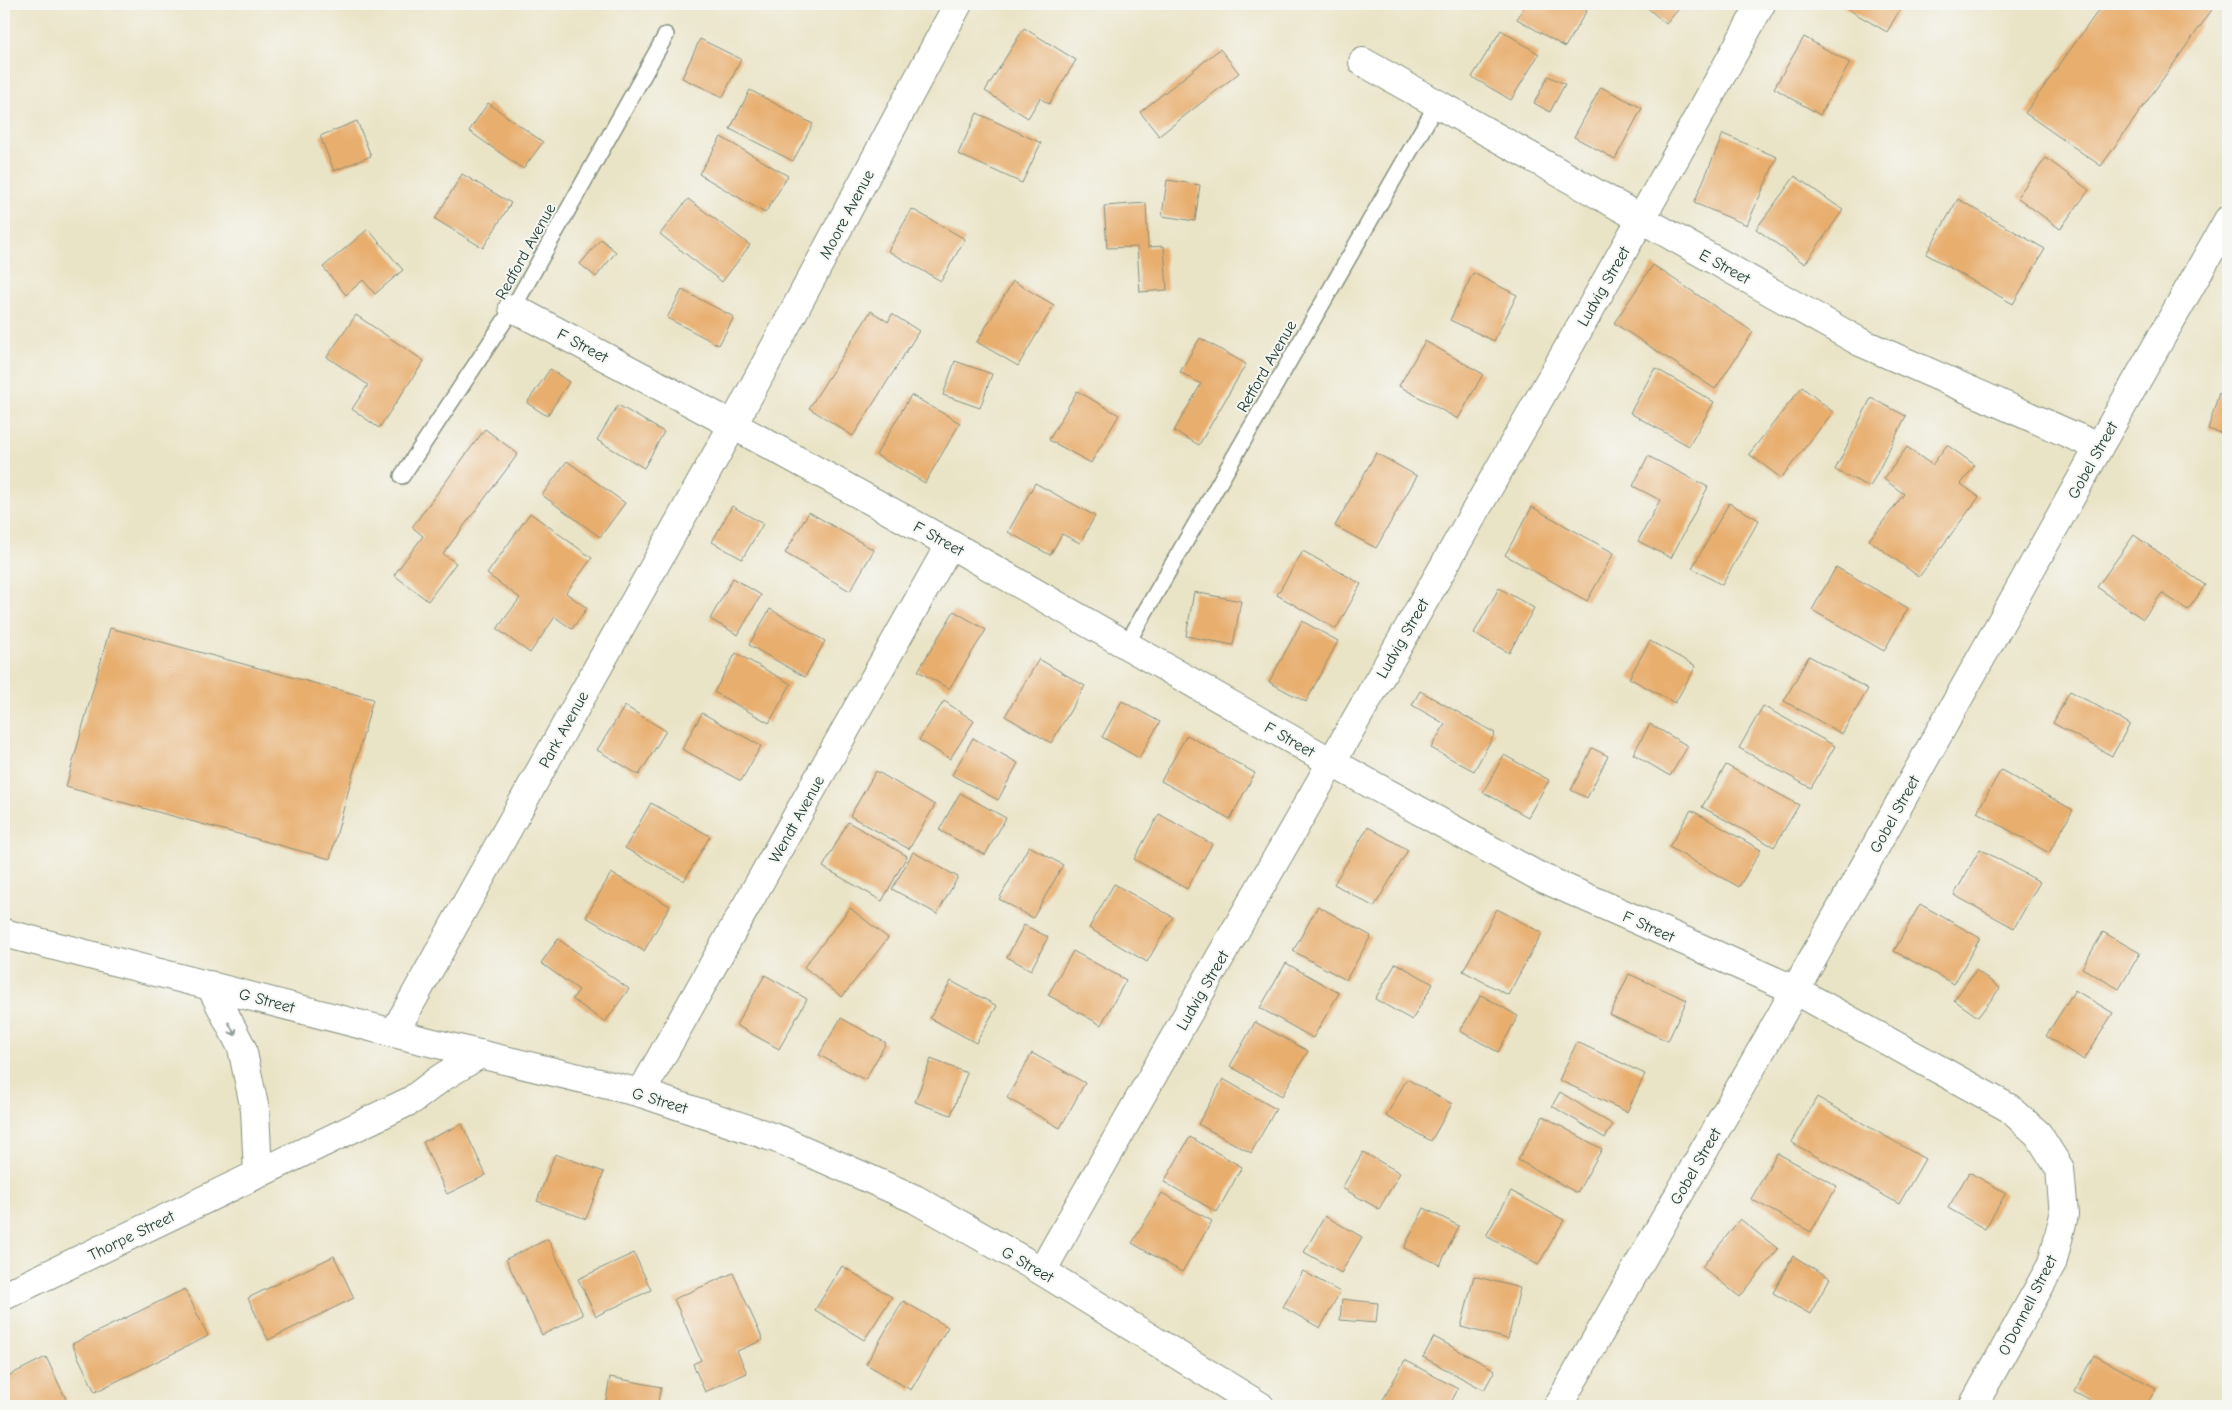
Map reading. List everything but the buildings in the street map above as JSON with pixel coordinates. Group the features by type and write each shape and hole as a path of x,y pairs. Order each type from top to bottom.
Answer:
{"street":[{"name":"Moore Avenue","path":"733,425 958,4"},
{"name":"Ludvig Street","path":"1042,1271 1642,219 1761,4"},
{"name":"E Street","path":"1363,62 1860,342 2099,447"},
{"name":"Gobel Street","path":"1558,1406 1795,990 2228,220"},
{"name":"F Street","path":"513,308 733,425 950,544 1331,762 1538,876 1795,990 2009,1108 2038,1134 2060,1169"},
{"name":"Park Avenue","path":"394,1034 733,425"},
{"name":"Wendt Avenue","path":"642,1093 950,544"},
{"name":"G Street","path":"4,933 394,1034 642,1093 781,1140 915,1199 1042,1271 1260,1406"},
{"path":"210,985 242,1048 255,1110 258,1174"},
{"name":"Thorpe Street","path":"4,1296 412,1100 441,1078 480,1054"},
{"name":"O'Donnell Street","path":"1973,1406 2052,1264 2064,1214 2060,1169"}],"lane":[{"name":"Redford Avenue","path":"402,476 513,308 666,35"},
{"name":"Retford Avenue","path":"1126,645 1437,104"}]}
